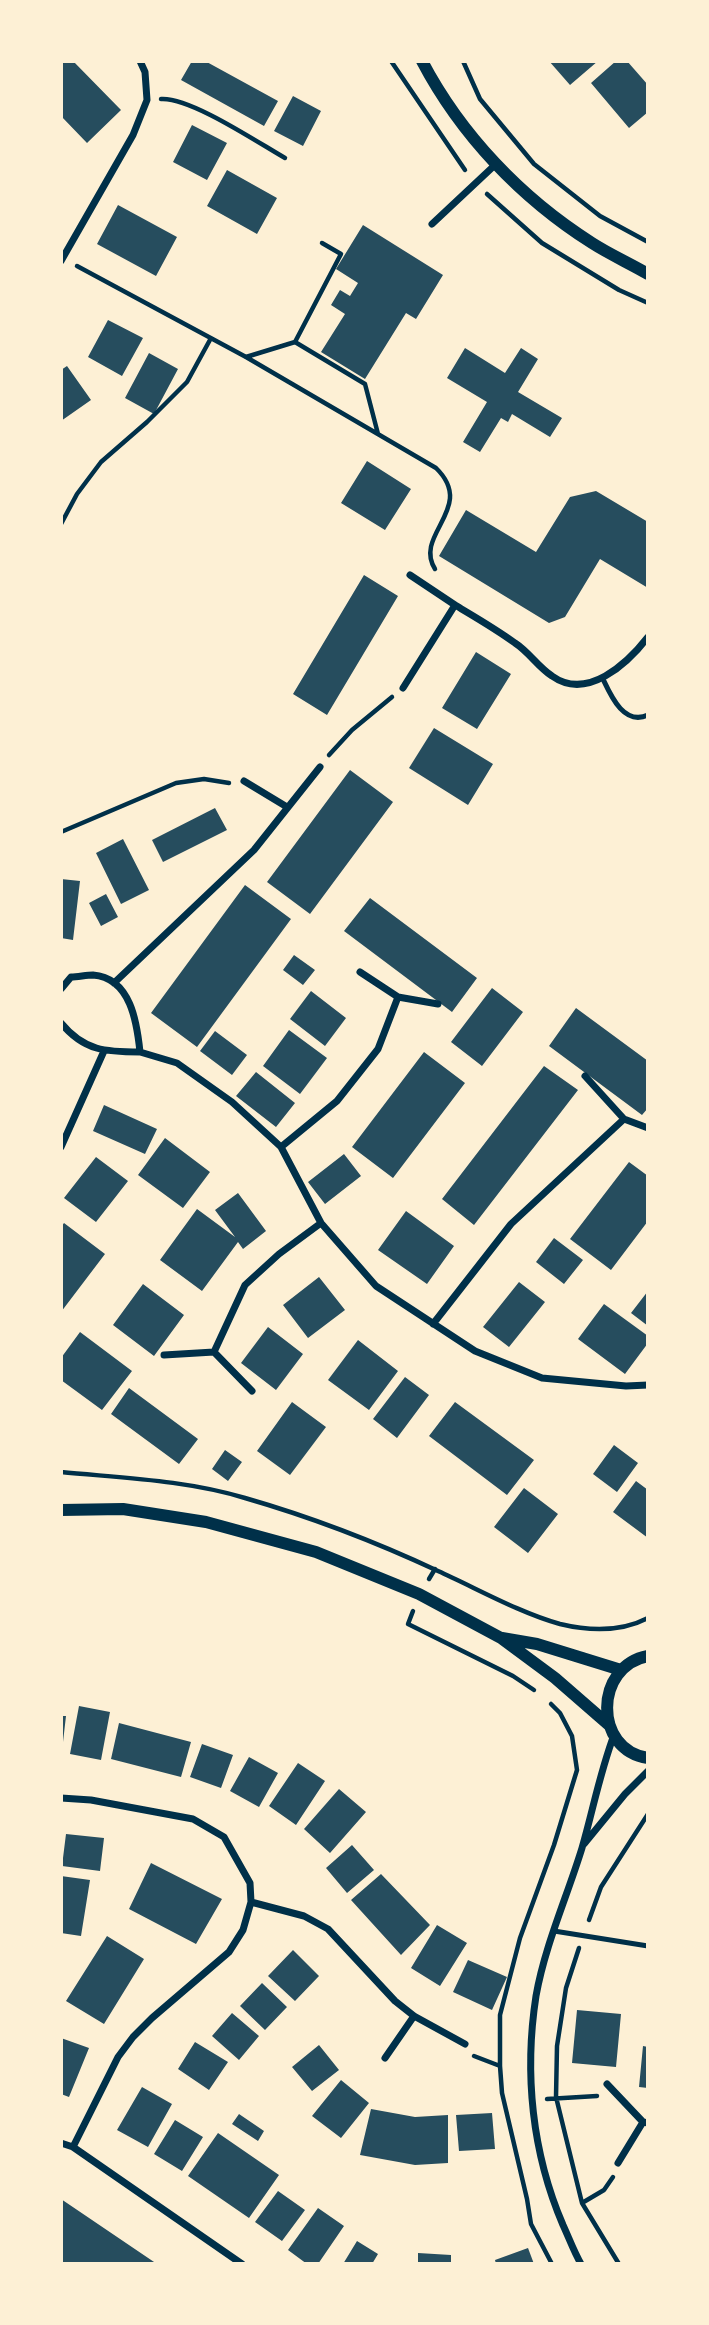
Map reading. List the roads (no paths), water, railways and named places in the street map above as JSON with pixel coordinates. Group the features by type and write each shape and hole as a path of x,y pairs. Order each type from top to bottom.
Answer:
{"street":[{"path":"62,260 133,135 147,100 145,72 140,61"},
{"path":"422,61 460,120 496,164 548,211 592,243 648,274"},
{"path":"432,224 496,164"},
{"path":"410,575 517,644 552,676 566,683 603,679 635,654 648,637"},
{"path":"403,688 455,605"},
{"path":"114,983 254,850 320,766"},
{"path":"244,781 287,807"},
{"path":"360,972 398,997 438,1004"},
{"path":"61,989 71,977 95,975 114,983 126,994 137,1022 140,1052"},
{"path":"281,1147 337,1101 354,1080 378,1049 398,997"},
{"path":"61,1023 73,1037 104,1051 140,1052 177,1063 232,1102 281,1147 321,1223 376,1286 475,1352 542,1378 626,1386 648,1385"},
{"path":"61,1147 104,1051"},
{"path":"585,1076 624,1119 648,1128"},
{"path":"433,1324 511,1224 624,1119"},
{"path":"214,1352 245,1285 279,1254 321,1223"},
{"path":"164,1355 214,1352 252,1391"},
{"path":"61,1510 123,1509 206,1522 316,1552 419,1594 501,1638 555,1678 611,1730 625,1748 648,1758"},
{"path":"501,1638 537,1644 621,1670"},
{"path":"581,2264 550,2192 537,2143 532,2101 531,2041 537,1994 582,1846 611,1730 605,1706 610,1686 621,1670 645,1655"},
{"path":"582,1846 648,1771"},
{"path":"61,1798 90,1800 193,1819 224,1837 250,1883 251,1902 243,1930 229,1952 152,2018 118,2057 73,2147"},
{"path":"251,1902 304,1916 328,1929 374,1979 414,2016 465,2044"},
{"path":"385,2059 414,2016"},
{"path":"607,2084 645,2122 618,2163"},
{"path":"61,2143 73,2147 242,2264"}],"lane":[{"path":"603,679 622,710 632,717 648,715"},
{"path":"554,1931 648,1946"}]}
